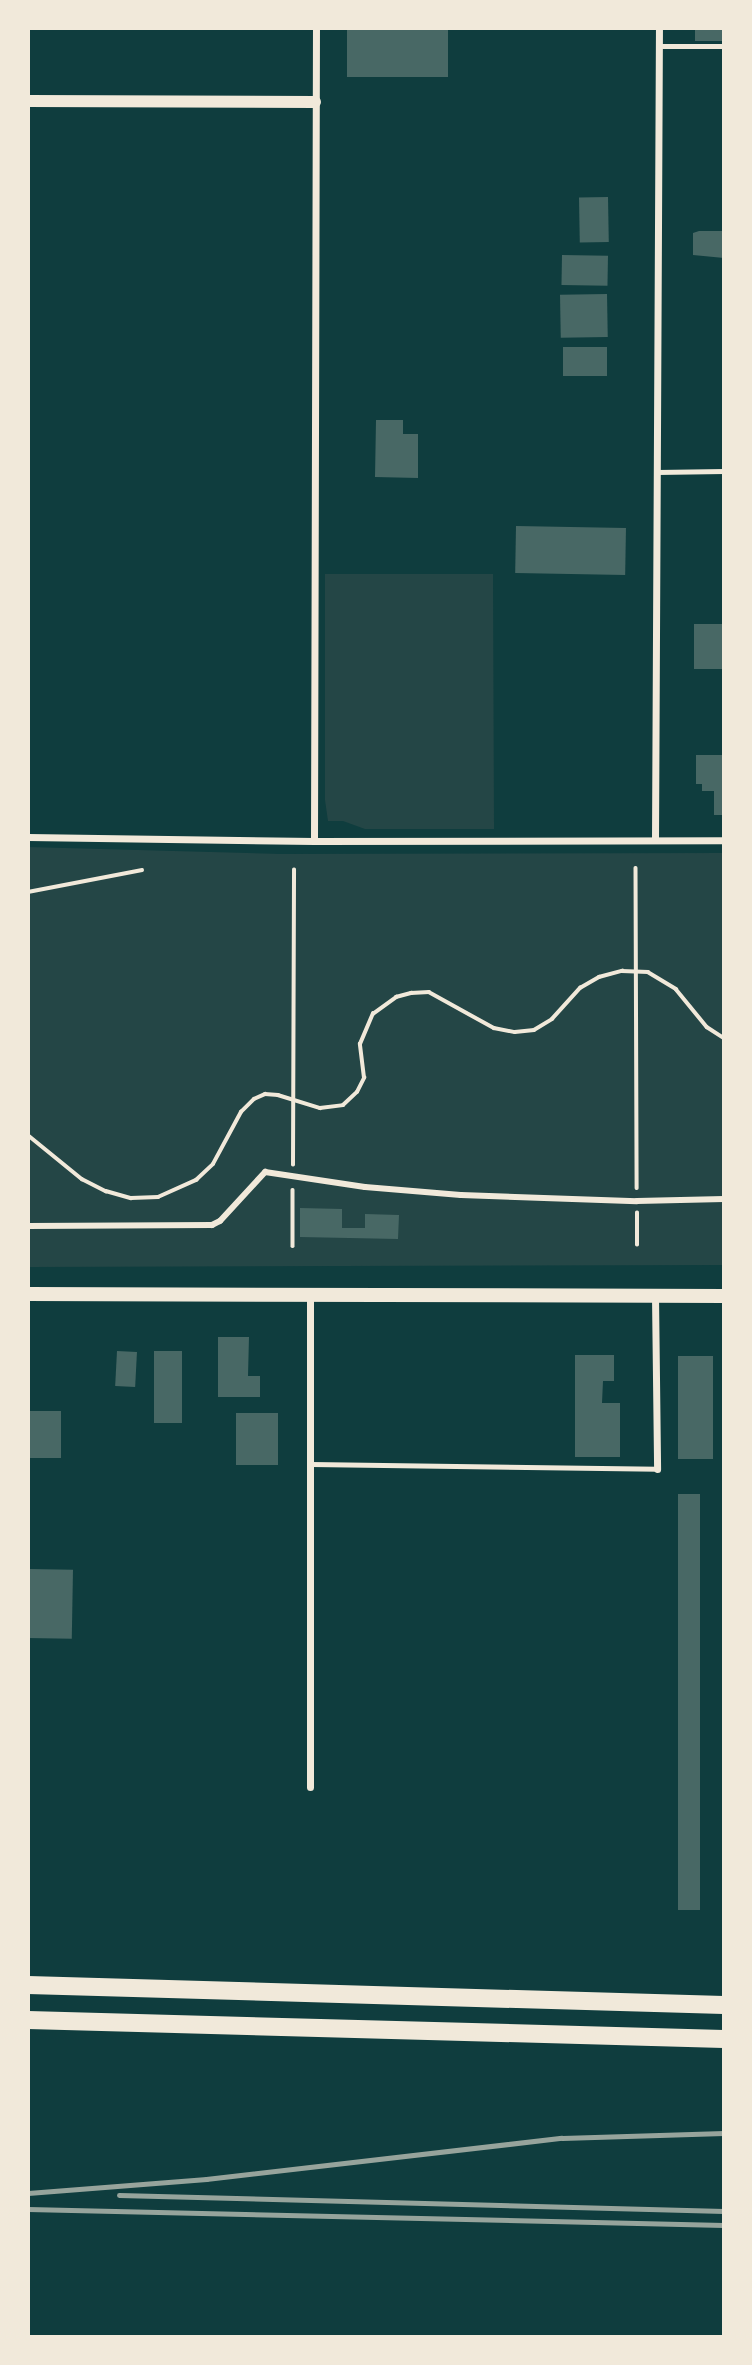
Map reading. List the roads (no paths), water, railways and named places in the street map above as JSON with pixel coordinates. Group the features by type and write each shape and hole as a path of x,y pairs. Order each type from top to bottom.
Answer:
{"main road":[{"path":"28,1294 724,1296"},
{"path":"28,1985 724,2005"},
{"path":"28,2020 724,2039"}],"street":[{"path":"314,841 316,28"},
{"path":"656,840 659,28"},
{"path":"28,101 315,102"},
{"path":"28,837 314,841 724,840"},
{"path":"28,1226 212,1225 220,1221 265,1172 461,1195 637,1201 724,1199"},
{"path":"310,1295 310,1787"},
{"path":"656,1296 657,1469"}],"lane":[{"path":"659,46 724,46"},
{"path":"657,472 724,471"},
{"path":"311,1464 657,1469"}],"railway":[{"path":"28,2193 206,2179 562,2138 724,2133"},
{"path":"119,2195 724,2211"},
{"path":"28,2209 724,2225"}]}
